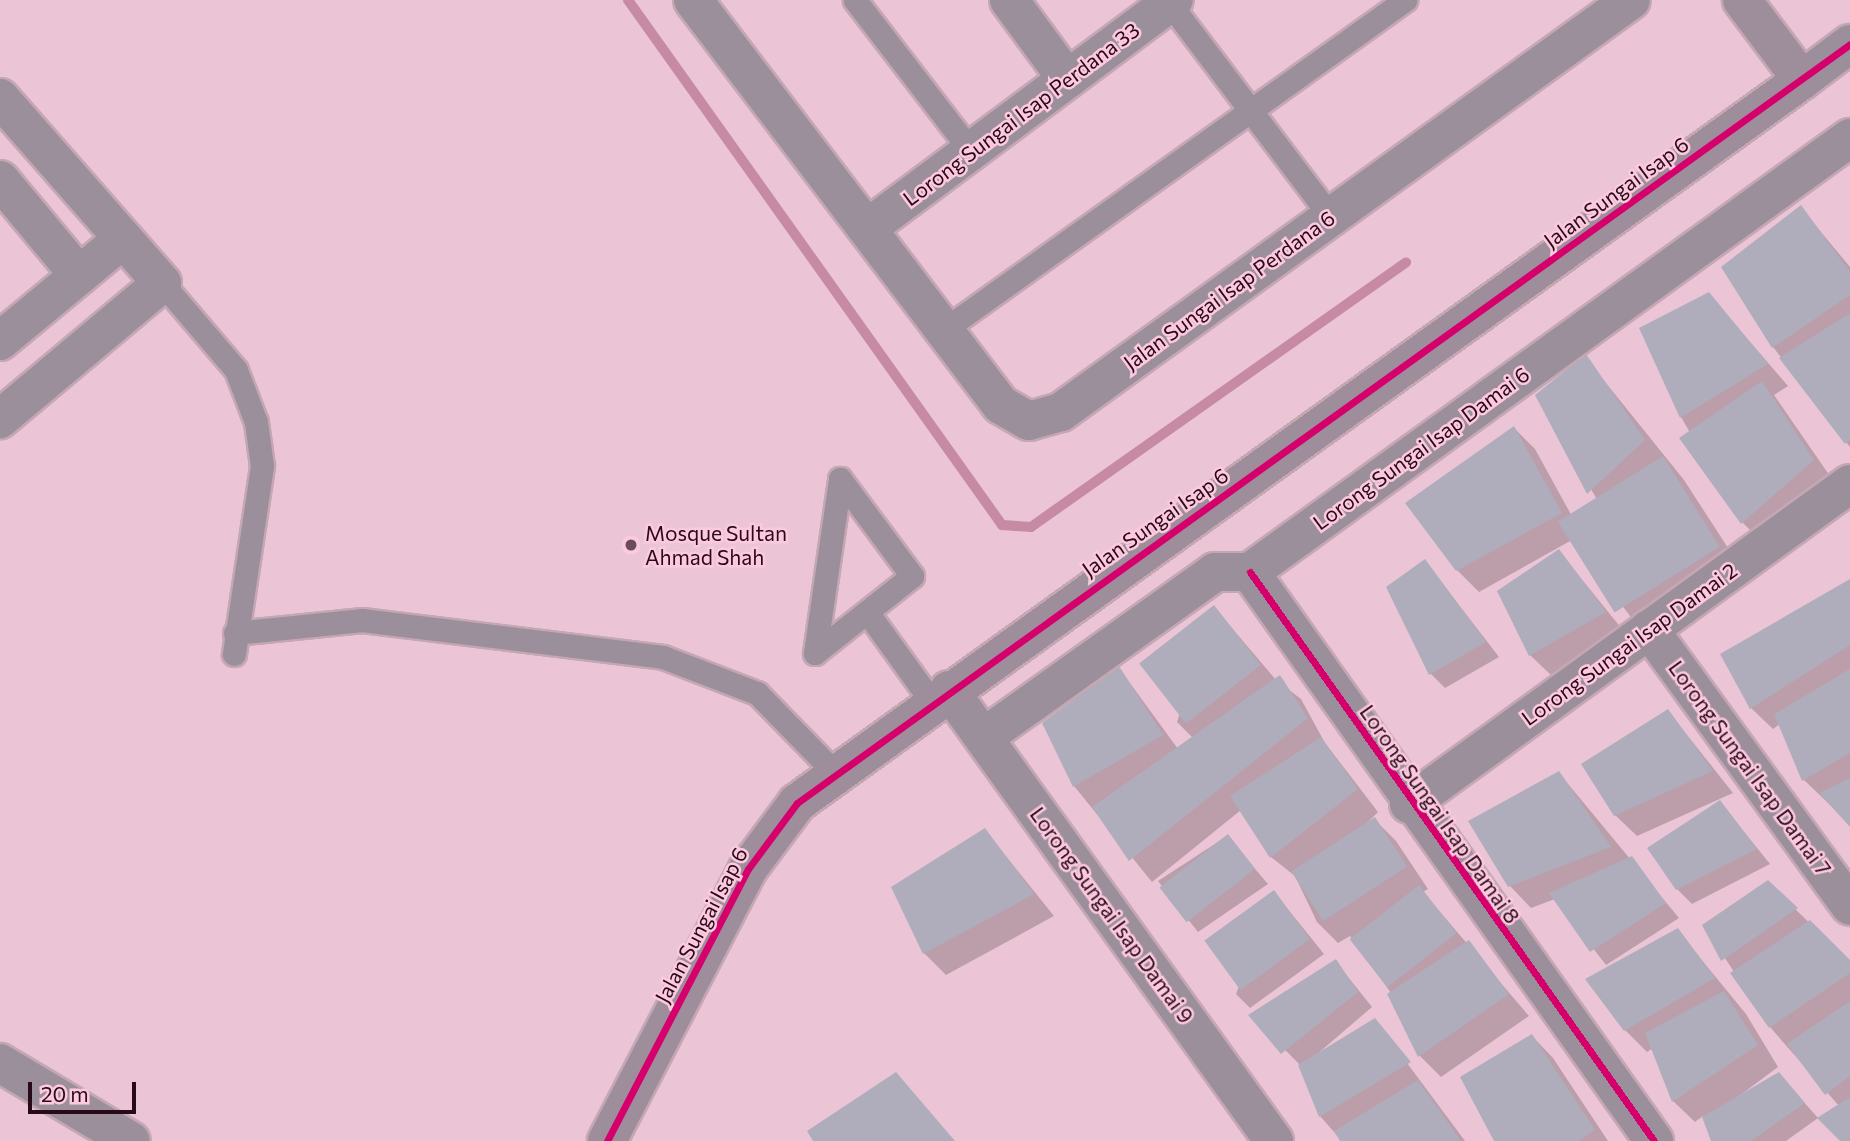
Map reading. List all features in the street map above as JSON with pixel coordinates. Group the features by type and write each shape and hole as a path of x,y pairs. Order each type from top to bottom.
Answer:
{"street":[{"name":"Jalan Sungai Isap Perdana 6","path":"693,0 1013,417 1045,419 1631,0"},
{"path":"1009,0 1068,79"},
{"path":"1742,0 1802,80"},
{"name":"Lorong Sungai Isap Perdana 33","path":"869,227 1170,1"},
{"name":"Jalan Sungai Isap 6","path":"607,1141 748,869 797,803 834,772 1850,44"},
{"path":"0,98 162,283 0,419"},
{"name":"Lorong Sungai Isap Damai 6","path":"1250,572 1850,138"},
{"path":"0,180 79,275"},
{"path":"0,341 123,239"},
{"name":"Lorong Sungai Isap Damai 2","path":"1409,804 1850,484"},
{"path":"984,737 1215,572 1250,572"},
{"name":"Lorong Sungai Isap Damai 8","path":"1250,572 1409,804 1654,1141"},
{"name":"Lorong Sungai Isap Damai 7","path":"1649,629 1850,906"},
{"name":"Lorong Sungai Isap Damai 9","path":"941,696 984,737 1275,1141"},
{"path":"0,1063 131,1141"}],"lane":[{"path":"855,0 971,151"},
{"path":"945,329 1405,0"},
{"path":"1170,1 1331,217"},
{"path":"162,283 236,370 257,422 261,477 234,644 362,621 663,657 757,693 834,772"},
{"path":"840,479 912,576 867,612 815,653 840,479"},
{"path":"867,612 941,696"}],"building":[{"path":"1801,205 1850,272 1850,295 1772,348 1721,267"},
{"path":"1709,292 1768,364 1680,418 1639,328"},
{"path":"1850,313 1850,440 1845,444 1779,358"},
{"path":"1586,354 1645,440 1587,494 1535,395"},
{"path":"1762,381 1814,460 1741,524 1679,438"},
{"path":"1514,426 1562,513 1456,571 1405,503"},
{"path":"1663,456 1720,547 1615,612 1558,522"},
{"path":"1559,549 1606,612 1529,656 1497,591"},
{"path":"1425,559 1486,642 1429,675 1386,587"},
{"path":"1850,579 1850,645 1750,709 1720,654"},
{"path":"1214,605 1261,665 1186,723 1139,663"},
{"path":"1119,666 1163,735 1073,787 1042,723"},
{"path":"1850,669 1850,753 1802,781 1774,714"},
{"path":"1280,675 1308,718 1129,861 1092,807"},
{"path":"1668,709 1713,771 1614,816 1581,764"},
{"path":"1321,737 1358,789 1270,858 1230,796"},
{"path":"1559,771 1611,847 1508,887 1468,821"},
{"path":"1850,778 1850,827 1819,793"},
{"path":"1720,800 1757,849 1676,890 1647,848"},
{"path":"1375,817 1407,866 1323,921 1291,871"},
{"path":"985,828 1034,894 923,954 891,887"},
{"path":"1228,834 1255,869 1187,922 1159,888"},
{"path":"1632,856 1666,903 1590,952 1549,893"},
{"path":"1768,880 1798,908 1721,961 1702,925"},
{"path":"1419,885 1457,933 1387,987 1350,939"},
{"path":"1274,890 1310,939 1240,990 1204,941"},
{"path":"1810,920 1850,960 1850,973 1769,1028 1730,973"},
{"path":"1678,928 1715,978 1624,1031 1585,979"},
{"path":"1469,940 1509,994 1418,1057 1387,994"},
{"path":"1336,959 1358,992 1281,1054 1248,1015"},
{"path":"1724,991 1758,1045 1672,1102 1645,1033"},
{"path":"1850,1001 1850,1076 1825,1095 1787,1044"},
{"path":"1375,1018 1411,1062 1319,1117 1298,1065"},
{"path":"1532,1034 1595,1130 1579,1141 1494,1141 1460,1077"},
{"path":"896,1072 955,1141 813,1141 807,1131"},
{"path":"1779,1072 1805,1103 1751,1141 1711,1141 1702,1117"},
{"path":"1418,1080 1461,1141 1340,1141 1334,1131"},
{"path":"1850,1097 1850,1141 1840,1141 1817,1118"}],"waterway":[{"path":"628,0 1002,525 1031,527 1406,262"}],"cycle path":[{"path":"607,1141 748,869 797,803 1850,44"},
{"path":"1250,572 1654,1141"}],"place":[{"name":"Mosque Sultan Ahmad Shah","path":"631,545"}]}
